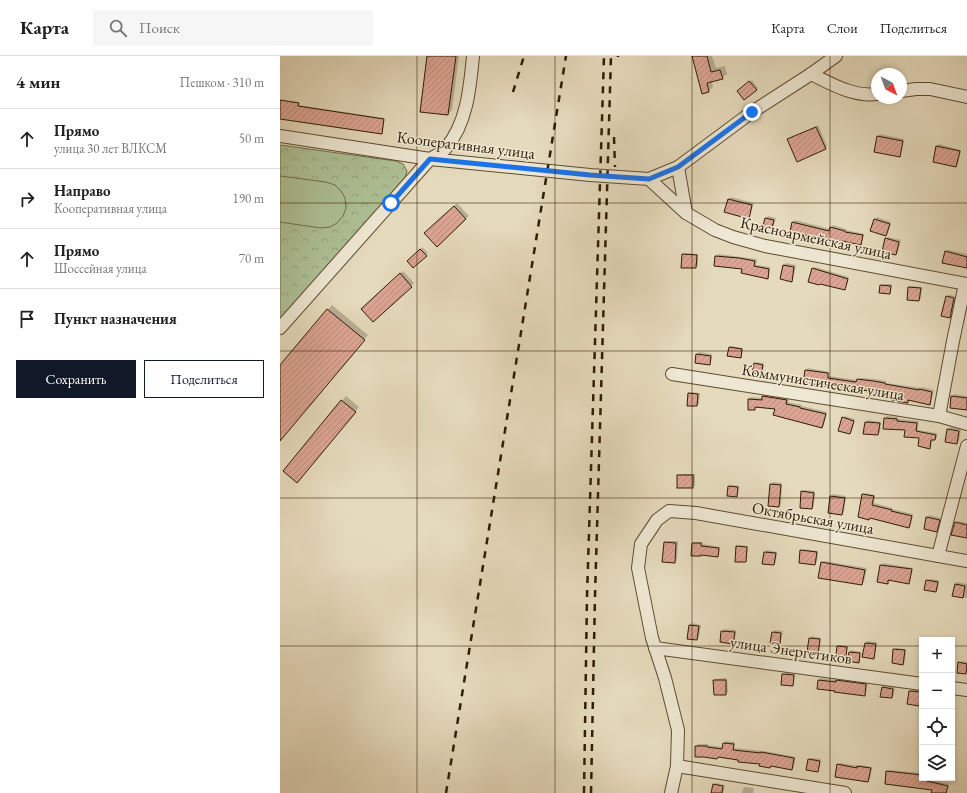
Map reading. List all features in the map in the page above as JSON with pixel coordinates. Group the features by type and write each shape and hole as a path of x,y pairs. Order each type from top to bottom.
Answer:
{"street":[{"path":"280,328 430,159 445,149 457,131 466,107 473,56"},
{"name":"Кооперативная улица","path":"280,136 430,159 590,175 649,179 678,167 752,112 836,56"},
{"path":"811,74 848,91 858,94 871,95"},
{"path":"907,91 930,89 967,97"},
{"path":"678,167 686,213"},
{"path":"649,179 686,213"},
{"name":"Красноармейская улица","path":"686,213 715,230 764,246 966,284"},
{"path":"939,416 966,284"},
{"name":"Коммунистическая улица","path":"672,374 939,416 967,424"},
{"path":"938,556 967,446"},
{"name":"Октябрьская улица","path":"655,648 638,568 641,544 657,520 669,510 696,513 967,561"},
{"path":"655,648 666,678 678,730 677,766 671,793"},
{"name":"улица Энергетиков","path":"655,648 919,684"},
{"path":"955,688 967,690"},
{"path":"677,766 845,793"}],"green space":[{"path":"280,145 396,161 403,164 407,171 405,178 280,324"},
{"path":"280,176 326,182 335,185 345,198 346,208 343,216 337,223 330,227 320,228 280,222"}],"building":[{"path":"427,56 456,56 448,115 420,112"},
{"path":"692,56 707,56 711,72 720,70 723,79 707,83 709,92 702,94"},
{"path":"749,81 757,90 744,100 737,91"},
{"path":"280,100 299,103 298,106 384,119 382,134 280,119"},
{"path":"816,127 826,149 797,162 787,139"},
{"path":"877,136 903,141 900,157 874,152"},
{"path":"936,146 960,151 956,167 933,162"},
{"path":"728,199 752,205 749,219 724,212"},
{"path":"454,206 466,219 437,247 424,233"},
{"path":"765,218 774,220 772,228 763,226"},
{"path":"874,219 890,224 886,236 870,231"},
{"path":"792,222 829,231 830,227 845,232 863,235 861,245 842,241 842,243 790,232"},
{"path":"885,238 899,242 896,255 882,252"},
{"path":"420,249 427,256 413,268 407,261"},
{"path":"945,251 967,257 967,268 942,263"},
{"path":"682,254 697,255 696,268 681,268"},
{"path":"715,256 755,261 754,266 769,269 768,279 741,273 742,269 714,266"},
{"path":"783,265 794,267 792,282 780,279"},
{"path":"812,268 848,279 845,290 808,282"},
{"path":"400,273 412,287 373,322 361,309"},
{"path":"880,285 891,286 890,294 879,293"},
{"path":"908,287 921,288 919,301 907,300"},
{"path":"946,296 954,298 950,318 941,316"},
{"path":"327,309 365,340 280,441 280,365"},
{"path":"729,347 742,349 741,358 727,356"},
{"path":"696,354 711,356 710,365 695,363"},
{"path":"754,363 763,365 761,374 752,373"},
{"path":"805,370 828,373 828,378 856,382 857,379 873,381 932,392 930,405 908,400 908,403 892,400 892,398 871,395 868,393 869,391 862,390 861,392 803,383"},
{"path":"688,393 698,394 697,406 687,406"},
{"path":"762,396 787,400 786,404 826,414 822,428 773,415 775,409 755,407 755,410 748,410 748,399 762,400"},
{"path":"951,396 967,398 967,410 950,408"},
{"path":"341,400 356,412 297,483 283,471"},
{"path":"842,417 854,421 850,434 838,431"},
{"path":"884,418 917,423 916,431 936,435 935,440 931,440 930,449 918,446 919,438 904,437 905,430 883,429"},
{"path":"865,422 880,423 878,435 863,434"},
{"path":"947,429 959,431 957,444 945,442"},
{"path":"677,475 693,475 693,488 677,488"},
{"path":"770,484 781,485 779,507 768,506"},
{"path":"728,486 738,487 737,497 727,496"},
{"path":"801,491 814,493 812,509 800,508"},
{"path":"862,494 874,496 872,505 912,516 909,528 870,518 869,520 858,517"},
{"path":"830,496 845,498 842,515 828,513"},
{"path":"926,517 940,520 937,532 924,529"},
{"path":"955,522 967,525 967,538 951,535"},
{"path":"664,542 676,543 675,563 662,562"},
{"path":"692,543 701,543 701,546 719,548 718,557 701,555 691,556"},
{"path":"736,546 747,547 746,562 735,562"},
{"path":"800,550 817,552 815,565 799,563"},
{"path":"764,552 776,553 774,565 762,564"},
{"path":"821,562 865,570 862,585 818,578"},
{"path":"880,565 912,569 909,584 888,580 888,584 877,582"},
{"path":"926,580 938,582 936,592 924,590"},
{"path":"955,584 965,586 963,598 952,596"},
{"path":"689,625 699,626 697,640 687,639"},
{"path":"721,631 735,632 733,644 720,642"},
{"path":"772,632 781,633 780,644 770,643"},
{"path":"809,638 820,639 818,654 807,652"},
{"path":"865,643 876,644 874,659 862,657"},
{"path":"837,646 847,647 846,656 836,655"},
{"path":"893,649 905,650 903,665 892,663"},
{"path":"849,652 860,653 859,663 847,661"},
{"path":"958,662 967,664 966,674 957,673"},
{"path":"782,674 794,675 793,686 781,685"},
{"path":"713,680 726,680 726,695 714,695"},
{"path":"818,680 836,682 836,680 866,684 865,696 817,689"},
{"path":"882,687 893,689 892,698 880,697"},
{"path":"909,691 919,692 919,706 907,704"},
{"path":"723,743 734,744 733,750 761,752 794,758 792,770 771,766 770,768 759,766 760,764 738,762 738,760 718,757 717,759 695,757 695,746 707,746 722,749"},
{"path":"808,759 820,761 818,772 806,770"},
{"path":"837,764 857,768 857,766 871,768 868,782 835,777"},
{"path":"886,771 919,775 919,781 927,781 948,786 946,793 931,793 932,790 885,784"},
{"path":"713,784 723,786 722,793 711,793"}],"railway":[{"path":"513,92 524,56"},
{"path":"446,793 566,56"},
{"path":"584,793 587,596 604,56"},
{"path":"591,793 595,596 611,56"},
{"path":"614,137 615,167"}],"route":[{"path":"391,203 430,159 590,175 649,179 678,167 752,112"}]}
